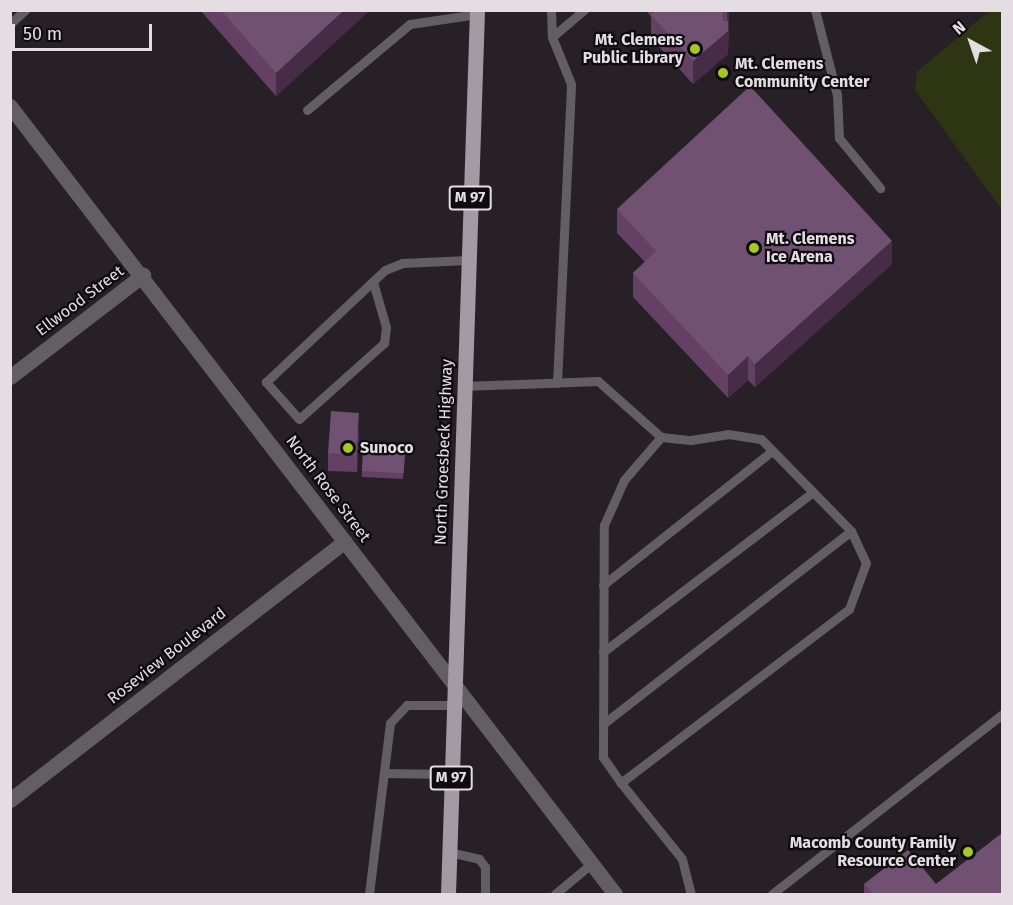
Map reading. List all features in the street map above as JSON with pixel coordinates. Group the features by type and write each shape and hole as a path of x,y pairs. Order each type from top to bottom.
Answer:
{"main road":[{"name":"North Groesbeck Highway","path":"448,894 453,684 477,12"}],"street":[{"name":"North Rose Street","path":"10,106 143,275 615,894"},
{"name":"Ellwood Street","path":"10,377 143,275"},
{"name":"Roseview Boulevard","path":"10,800 345,541"}],"lane":[{"path":"10,24 25,10"},
{"path":"551,10 552,37 572,84 556,382"},
{"path":"552,37 584,10"},
{"path":"815,10 837,95 839,138 880,188"},
{"path":"307,110 410,24 477,12"},
{"path":"373,282 386,327 384,343 299,419 266,381 373,282 395,264 468,260"},
{"path":"464,386 598,381 661,437 691,440 728,434 760,439 851,531 866,563 849,609 621,783"},
{"path":"661,437 610,503 603,585 603,757 682,859 691,894"},
{"path":"603,585 772,451"},
{"path":"603,652 813,492"},
{"path":"603,724 851,531"},
{"path":"369,894 390,723 407,705 453,705"},
{"path":"772,894 1002,714"},
{"path":"384,773 451,774"},
{"path":"449,852 479,858 485,867 485,894"},
{"path":"555,894 591,864"}],"green space":[{"path":"990,10 1002,11 1002,210 915,90 917,72"}],"building":[{"path":"221,10 344,10 276,73"},
{"path":"656,10 727,10 722,11 723,21 728,21 728,31 693,61 651,15"},
{"name":"Mt. Clemens Ice Arena","path":"750,86 892,241 755,364 748,356 728,375 633,273 656,251 617,209"},
{"path":"331,411 359,413 356,455 328,453"},
{"path":"363,449 405,451 404,473 362,471"},
{"path":"1002,833 1002,894 873,894 864,884 908,850 936,884"}],"place":[{"name":"Mt. Clemens Public Library","path":"695,49"},
{"name":"Mt. Clemens Community Center","path":"723,73"},
{"name":"Mt. Clemens Ice Arena","path":"754,248"},
{"name":"Sunoco","path":"348,448"},
{"name":"Macomb County Family Resource Center","path":"968,852"}]}
